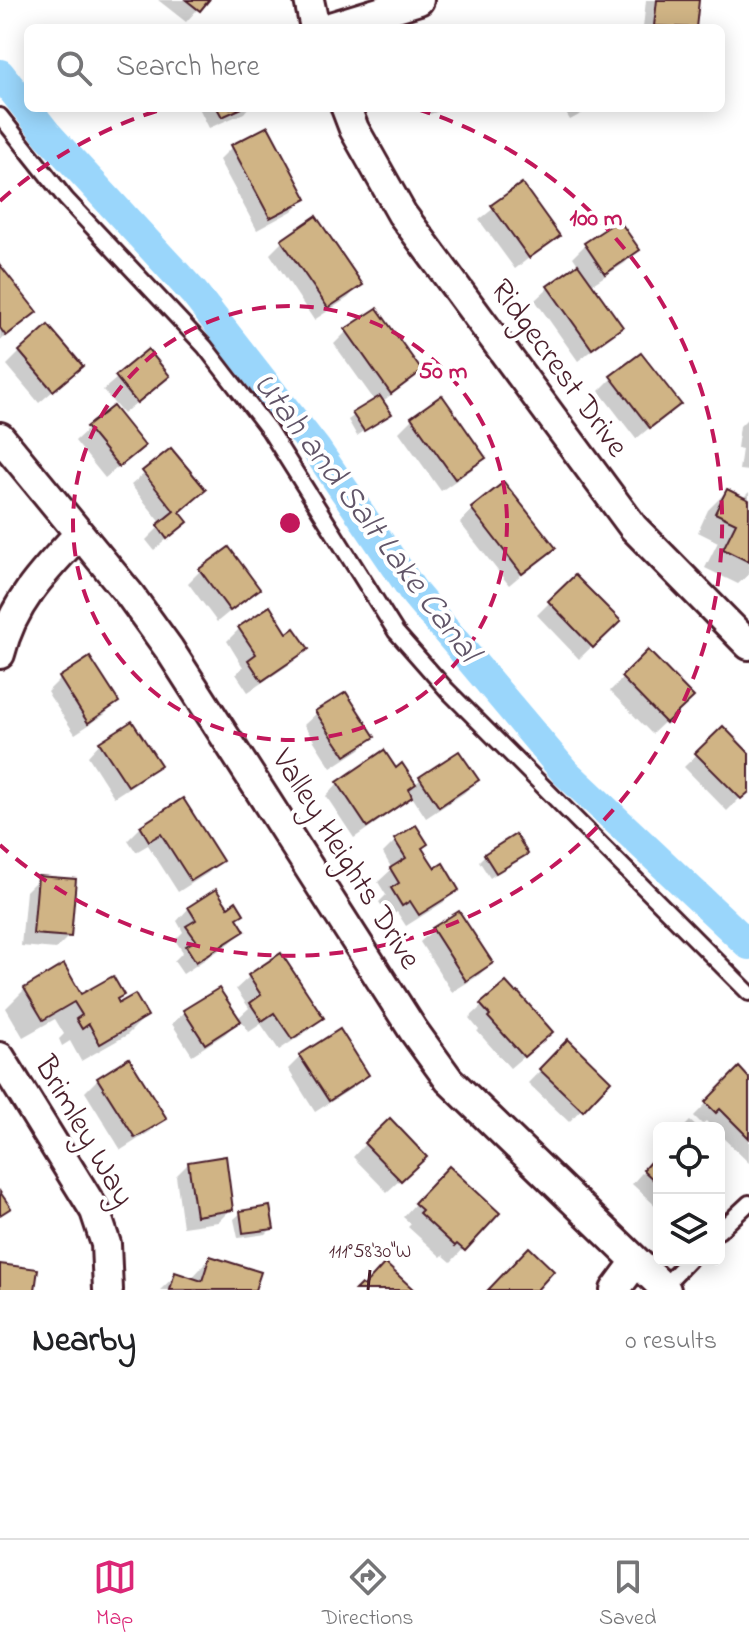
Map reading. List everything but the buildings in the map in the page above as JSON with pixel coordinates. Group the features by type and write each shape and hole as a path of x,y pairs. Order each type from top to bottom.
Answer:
{"street":[{"path":"309,0 314,24"},
{"path":"340,24 419,0"},
{"name":"Ridgecrest Drive","path":"348,112 402,214 633,527 749,645"},
{"name":"Valley Heights Drive","path":"0,437 130,595 169,649 430,1056 449,1080 664,1288"},
{"path":"0,654 17,606 43,571 79,534"},
{"name":"Brimley Way","path":"0,1057 95,1211 106,1244 108,1290"},
{"path":"615,1290 635,1263"}],"lane":[{"path":"0,116 66,199 205,347 260,418 396,632 447,690 749,993"},
{"path":"725,1225 749,1203"},
{"path":"664,1288 684,1266"}],"waterway":[{"name":"Utah and Salt Lake Canal","path":"0,74 24,105"},
{"name":"Utah and Salt Lake Canal","path":"30,112 194,293 316,449 415,594 565,772 749,945"}]}
